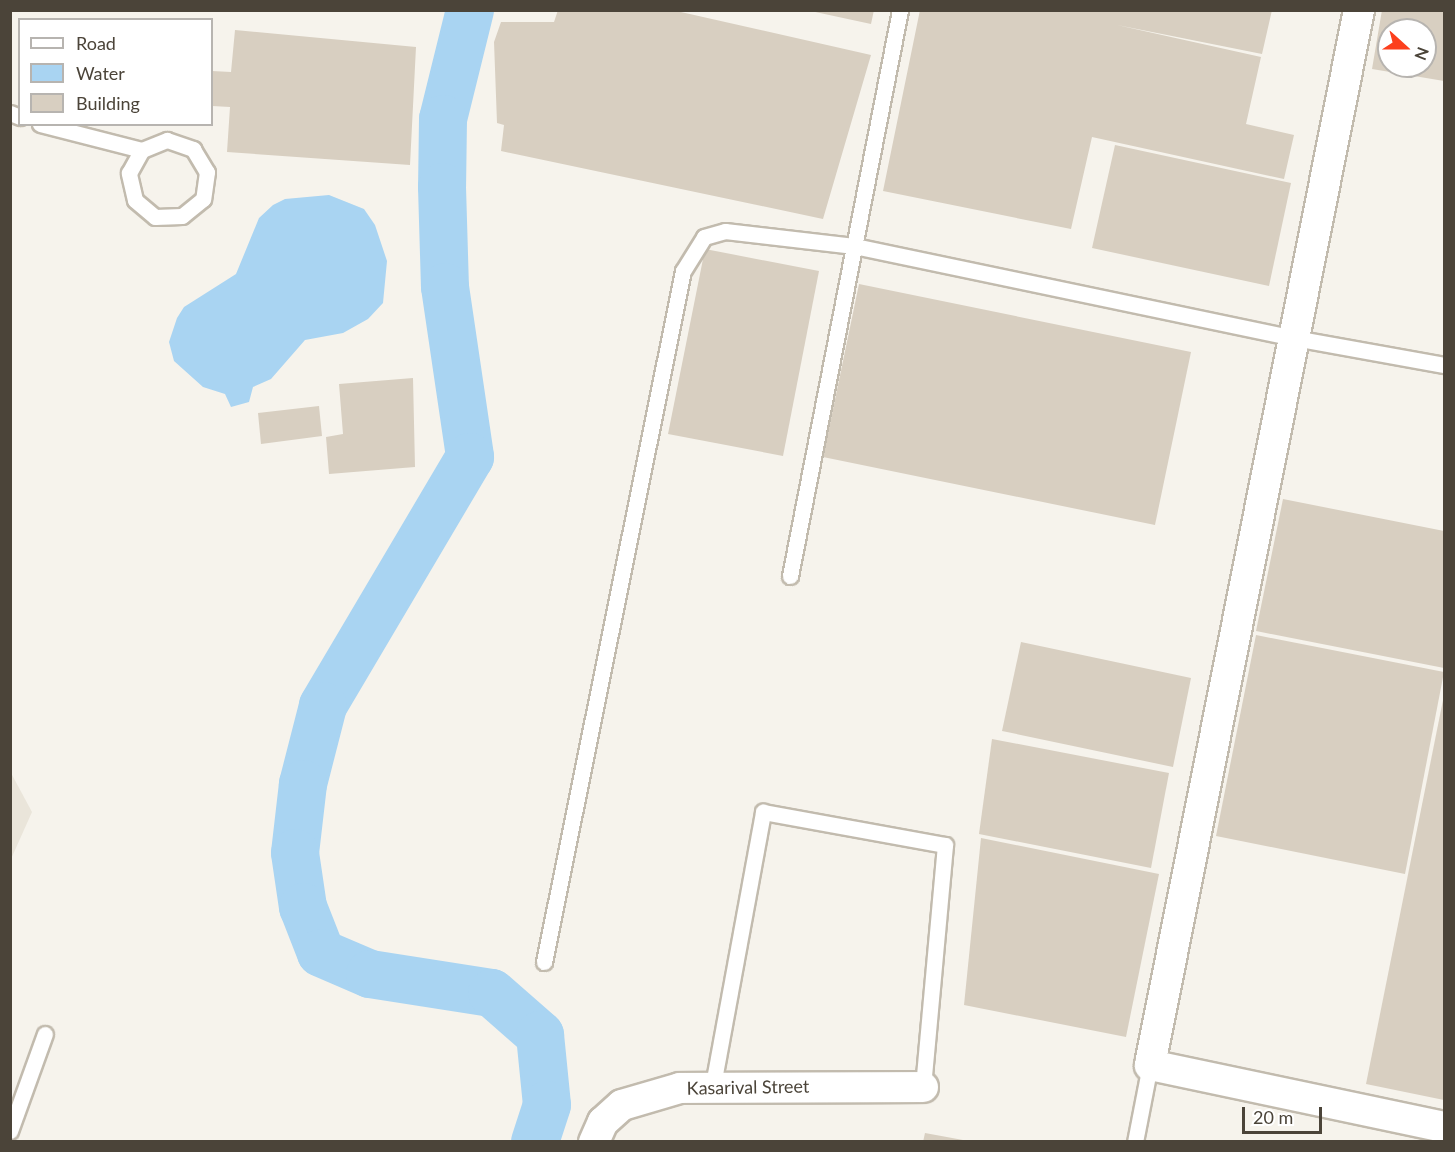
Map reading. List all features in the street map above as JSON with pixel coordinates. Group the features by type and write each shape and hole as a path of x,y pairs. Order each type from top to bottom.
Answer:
{"street":[{"path":"1359,10 1150,1065 1444,1127"},
{"name":"Kasarival Street","path":"594,1142 603,1122 622,1105 645,1096 713,1085 923,1087"}],"lane":[{"path":"790,576 900,10"},
{"path":"48,126 142,150 167,140 193,149 207,172 203,199 182,216 155,217 135,200 129,173 142,150"},
{"path":"544,962 689,257 704,237 725,231 854,246 1294,338 1444,365"},
{"path":"713,1085 763,812 945,845 923,1087"},
{"path":"10,1131 45,1034"},
{"path":"1135,1142 1150,1065"}],"shaded area":[{"path":"11,773 32,812 11,859"}],"water":[{"path":"329,195 364,209 375,225 387,261 383,303 368,319 343,333 305,340 271,379 253,387 249,402 231,407 225,394 203,387 174,361 169,342 177,318 184,307 236,274 259,218 273,205 285,199"}],"building":[{"path":"558,10 672,10 871,55 823,219 501,151 504,125 497,123 494,42 501,22 554,22"},
{"path":"806,10 874,10 871,24"},
{"path":"920,10 1272,10 1262,54 1117,25 1261,57 1246,124 1294,135 1284,179 1092,137 1071,229 883,191"},
{"path":"1382,10 1444,10 1444,81 1426,78 1437,78 1437,18 1381,18"},
{"path":"235,30 416,47 410,165 227,152 230,107 213,106 213,71 231,72"},
{"path":"1377,40 1377,70 1372,69"},
{"path":"1115,145 1291,183 1269,286 1092,248"},
{"path":"705,249 819,271 783,456 668,434"},
{"path":"859,284 1191,352 1155,525 823,457"},
{"path":"413,378 415,467 329,474 326,437 343,434 339,384"},
{"path":"319,406 322,436 261,444 258,413"},
{"path":"1283,499 1444,531 1444,668 1256,631"},
{"path":"1256,635 1444,672 1405,874 1216,836"},
{"path":"1021,642 1191,678 1173,767 1002,731"},
{"path":"1444,700 1444,1100 1366,1084"},
{"path":"992,739 1169,773 1151,868 979,834"},
{"path":"981,838 1159,874 1126,1037 964,1005"},
{"path":"925,1133 963,1140 963,1142 923,1142"}],"waterway":[{"path":"470,10 443,119 442,187 445,287 470,457 323,706 303,784 295,853 303,907 321,953 370,974 492,993 540,1035 547,1105 535,1142"}]}
